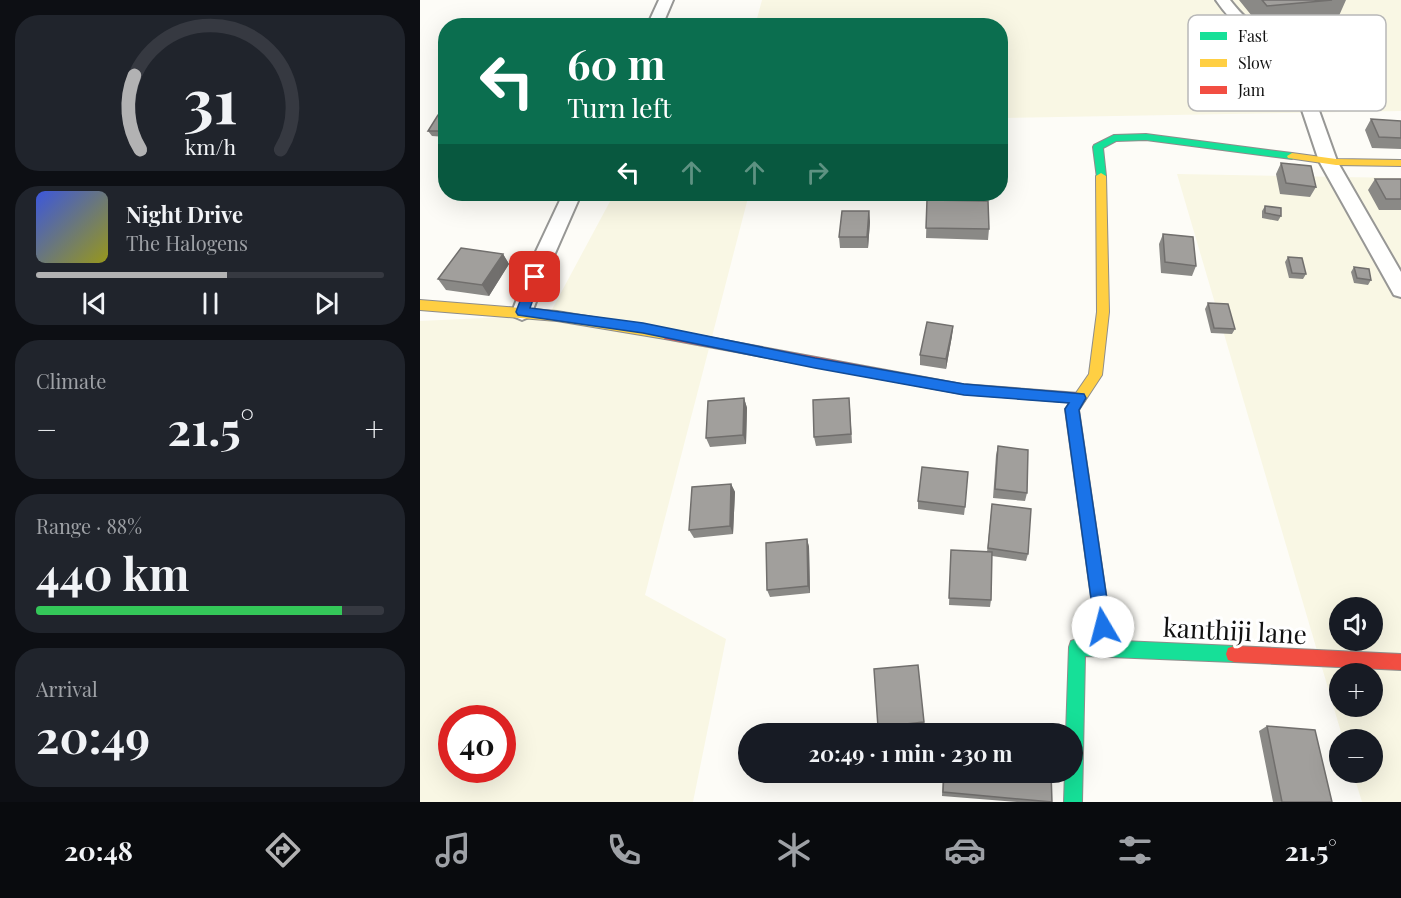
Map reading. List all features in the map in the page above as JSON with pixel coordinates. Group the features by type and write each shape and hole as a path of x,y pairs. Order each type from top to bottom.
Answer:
{"street":[{"path":"658,18 666,0"},
{"path":"1223,0 1236,15"},
{"path":"1311,111 1328,161 1401,290"},
{"path":"1106,648 1072,409 1095,375 1103,312 1103,204 1098,147 1113,138 1146,137 1328,161 1401,163"},
{"path":"522,312 569,201"},
{"path":"420,304 483,306 643,328 815,363 964,389 1079,398"},
{"name":"kanthiji lane","path":"1073,802 1077,647 1401,662"}],"shaded area":[{"path":"762,0 1401,0 1401,111 1008,118 1008,18 757,18"},
{"path":"1177,174 1401,178 1401,802 1362,802 1356,783 1383,783 1383,729 1340,729 1337,717 1383,717 1383,663 1329,663 1329,691"},
{"path":"610,201 747,201 645,595 726,639 693,802 420,802 420,321 549,315"}],"building":[{"path":"1262,0 1332,0 1267,6"},
{"path":"438,115 438,131 428,131"},
{"path":"1371,119 1401,121 1401,138 1379,137"},
{"path":"1281,163 1311,166 1316,187 1286,183"},
{"path":"1375,179 1401,179 1401,199 1386,199"},
{"path":"927,201 988,201 989,229 926,228"},
{"path":"1265,206 1281,208 1281,216 1265,213"},
{"path":"842,211 869,211 867,237 839,237"},
{"path":"1163,234 1193,237 1196,266 1165,262"},
{"path":"461,248 503,254 482,285 438,279"},
{"path":"1288,257 1302,258 1306,274 1292,273"},
{"path":"1354,267 1369,269 1371,280 1357,278"},
{"path":"1208,303 1228,304 1235,329 1214,328"},
{"path":"927,322 953,326 946,359 920,355"},
{"path":"744,398 743,435 706,438 708,401"},
{"path":"849,398 851,434 814,437 813,400"},
{"path":"998,446 1028,450 1027,493 995,489"},
{"path":"922,467 968,472 965,507 918,501"},
{"path":"731,484 730,526 689,530 692,487"},
{"path":"992,504 1031,509 1028,554 988,548"},
{"path":"807,539 808,586 767,590 766,543"},
{"path":"951,550 992,552 991,600 949,598"},
{"path":"918,665 924,722 878,723 874,669"},
{"path":"1267,726 1315,730 1332,802 1282,802"},
{"path":"943,783 1051,783 1052,802 943,792"}],"traffic: fast":[{"path":"1101,176 1098,147 1114,138 1146,137 1292,156"},
{"path":"1073,802 1077,647 1234,654"}],"traffic: slow":[{"path":"1292,156 1336,162 1401,163"},
{"path":"1101,176 1103,312 1095,375 1072,409 1106,648"},
{"path":"420,305 557,316 665,334"}],"traffic: jam":[{"path":"665,334 962,389 1079,398"},
{"path":"1234,654 1401,662"}],"route":[{"path":"535,277 522,312 643,328 815,363 964,389 1079,398 1072,409 1103,627"}]}
